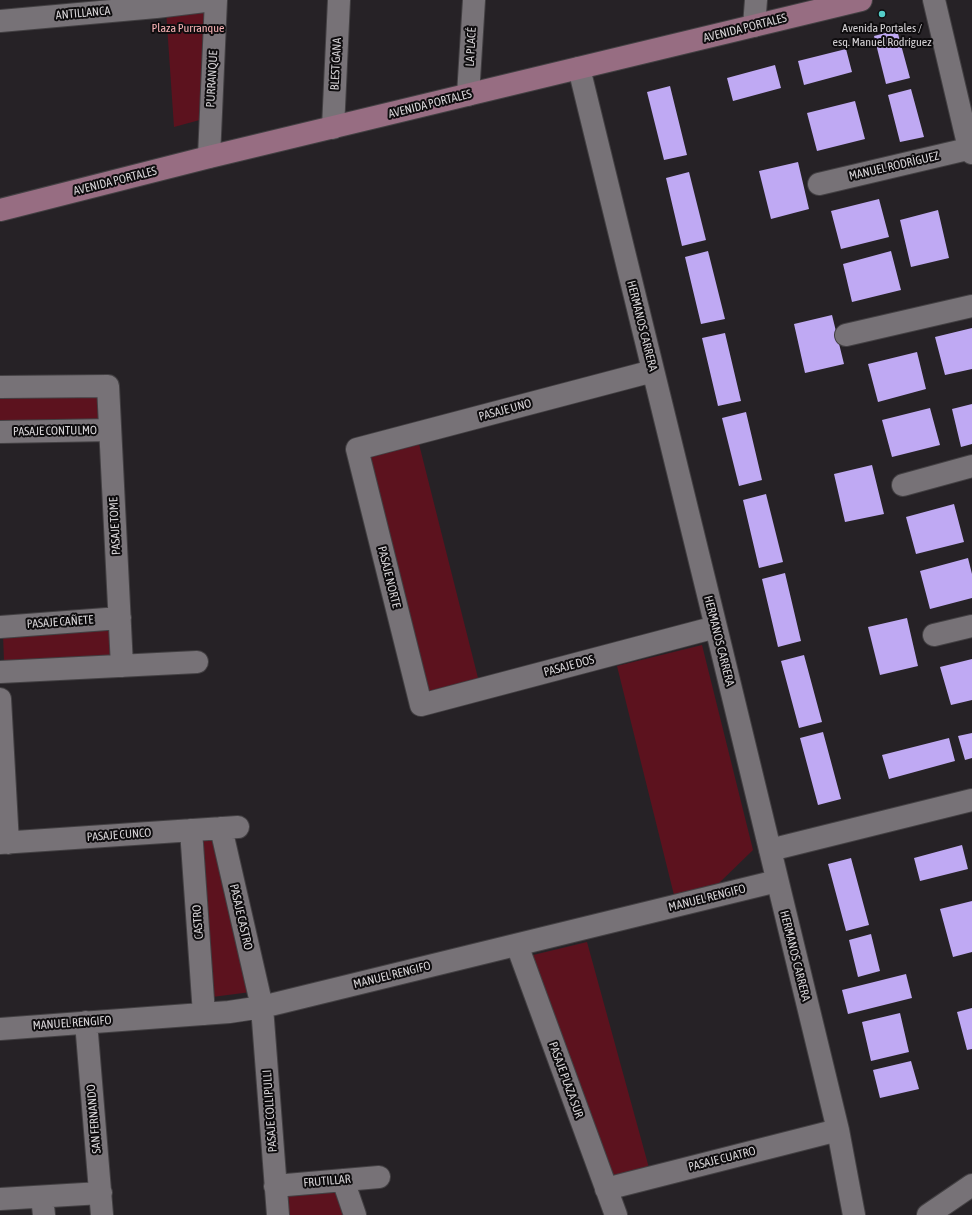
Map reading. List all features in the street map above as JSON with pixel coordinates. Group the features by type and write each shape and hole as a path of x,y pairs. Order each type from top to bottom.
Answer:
{"main road":[{"name":"AVENIDA PORTALES","path":"0,210 209,157 861,0"}],"street":[{"name":"ANTILLANCA","path":"0,21 156,7 213,0"},
{"name":"PURRANQUE","path":"209,157 216,0"},
{"name":"BLEST GANA","path":"332,128 339,0"},
{"name":"LA PLACÉ","path":"468,95 474,0"},
{"path":"754,26 756,0"},
{"name":"MANUEL RODRÍGUEZ","path":"819,184 971,150 934,0"},
{"name":"HERMANOS CARRERA","path":"579,68 838,1130 854,1215"},
{"path":"846,335 972,306"},
{"name":"PASAJE UNO","path":"357,449 653,371"},
{"name":"PASAJE TOME","path":"0,388 108,386 122,666"},
{"name":"PASAJE CONTULMO","path":"0,432 110,430"},
{"name":"PASAJE NORTE","path":"357,449 421,705"},
{"path":"903,485 972,466"},
{"name":"PASAJE CAÑETE","path":"0,627 120,618"},
{"path":"934,635 972,626"},
{"name":"PASAJE DOS","path":"421,705 716,627"},
{"path":"0,672 197,662"},
{"path":"0,699 4,843"},
{"path":"770,850 972,800"},
{"name":"PASAJE CUNCO","path":"4,843 229,827"},
{"name":"PASAJE CASTRO","path":"229,827 262,1007"},
{"name":"CASTRO","path":"191,830 204,1014"},
{"name":"MANUEL RENGIFO","path":"0,1029 229,1012 262,1007 777,881"},
{"name":"PASAJE PLAZA SUR","path":"517,945 616,1215"},
{"name":"PASAJE COLLIPULLI","path":"262,1007 278,1215"},
{"name":"SAN FERNANDO","path":"86,1022 102,1215"},
{"name":"PASAJE CUATRO","path":"606,1189 838,1130"},
{"name":"FRUTILLAR","path":"275,1186 379,1177"},
{"path":"343,1180 355,1215"},
{"path":"928,1215 972,1185"},
{"path":"0,1199 43,1206 101,1193"}],"green space":[{"name":"Plaza Purranque","path":"208,5 207,118 174,127 166,10"},
{"path":"100,393 101,421 0,423 0,396"},
{"path":"419,444 479,682 430,694 370,456"},
{"path":"114,628 116,655 4,661 3,634"},
{"path":"702,645 753,850 718,884 674,895 617,666"},
{"path":"202,837 215,837 251,992 212,997"},
{"path":"587,942 649,1168 610,1179 529,956"},
{"path":"336,1191 345,1215 284,1215 282,1194"}],"building":[{"path":"897,30 910,78 886,84 874,36"},
{"path":"846,49 852,72 804,85 798,61"},
{"path":"775,65 781,88 733,101 727,78"},
{"path":"670,86 687,155 664,160 647,92"},
{"path":"911,89 924,137 900,142 888,95"},
{"path":"855,101 865,139 817,151 807,113"},
{"path":"798,162 809,209 771,219 759,171"},
{"path":"689,172 706,240 682,246 666,178"},
{"path":"879,199 889,237 841,249 831,211"},
{"path":"938,210 949,258 911,267 900,220"},
{"path":"708,251 725,319 701,324 685,257"},
{"path":"891,251 901,290 852,302 843,264"},
{"path":"832,315 844,364 805,373 794,324"},
{"path":"972,328 972,369 945,375 935,337"},
{"path":"725,333 741,401 718,406 702,338"},
{"path":"917,352 926,389 878,402 868,364"},
{"path":"972,404 972,444 961,447 952,409"},
{"path":"930,408 940,445 892,457 882,420"},
{"path":"746,412 762,480 739,486 722,418"},
{"path":"872,465 884,514 845,522 834,474"},
{"path":"766,494 783,562 759,568 743,500"},
{"path":"954,504 964,542 916,554 906,517"},
{"path":"968,558 972,574 972,598 930,609 920,571"},
{"path":"785,573 801,641 778,647 762,579"},
{"path":"907,618 918,666 880,675 868,627"},
{"path":"804,655 822,722 799,728 781,661"},
{"path":"972,659 972,700 951,705 940,667"},
{"path":"823,732 841,799 818,805 800,738"},
{"path":"972,733 972,758 965,760 958,736"},
{"path":"949,738 955,761 889,779 882,755"},
{"path":"962,845 968,869 920,881 914,858"},
{"path":"851,858 869,925 846,931 828,864"},
{"path":"972,901 972,952 953,957 940,909"},
{"path":"871,934 880,971 858,977 849,940"},
{"path":"906,974 912,998 848,1014 842,990"},
{"path":"972,1008 972,1049 967,1050 957,1012"},
{"path":"900,1013 909,1052 871,1061 862,1022"},
{"path":"911,1061 919,1089 880,1098 873,1070"}],"place":[{"name":"Avenida Portales / esq. Manuel Rodríguez","path":"882,14"}]}
